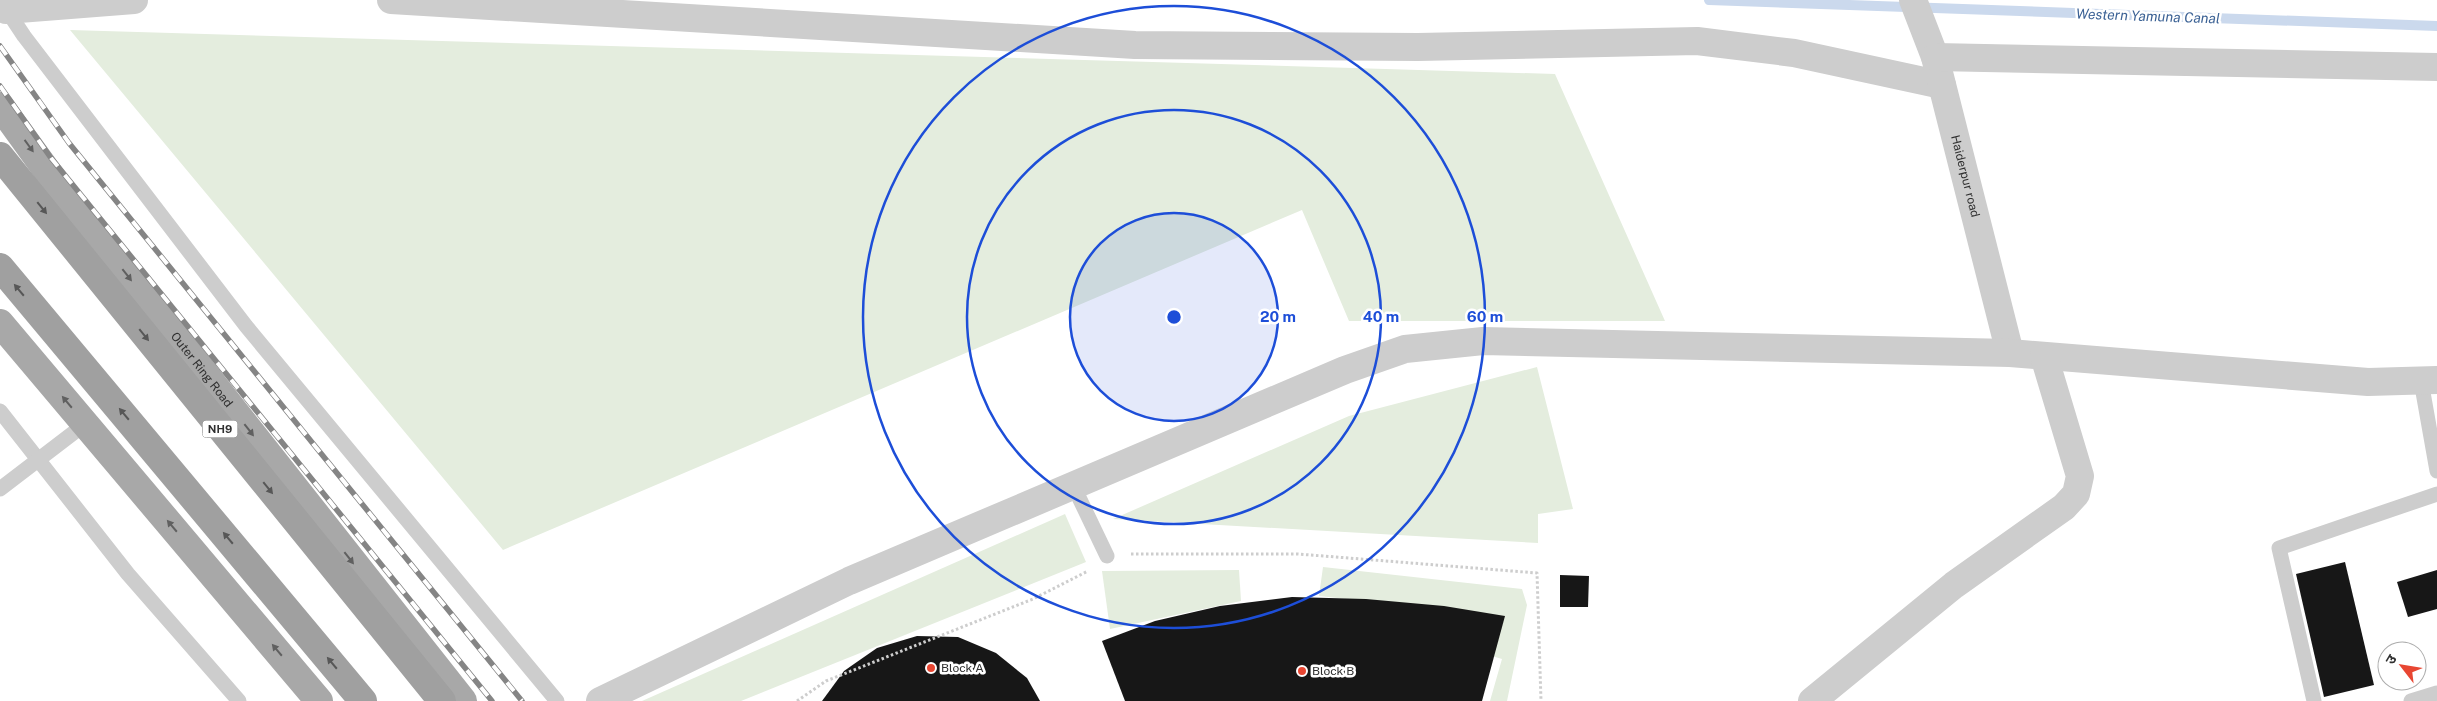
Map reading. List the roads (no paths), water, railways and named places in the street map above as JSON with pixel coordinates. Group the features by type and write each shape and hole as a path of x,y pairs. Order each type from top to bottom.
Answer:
{"highway":[{"name":"Outer Ring Road","path":"0,156 442,701"},
{"path":"0,267 363,701"}],"main road":[{"name":"Outer Ring Road","path":"0,106 78,212 463,701"},
{"path":"0,323 319,701"}],"street":[{"path":"3,5 134,0"},
{"path":"391,0 1135,46 1418,47 1697,42 1794,53 1942,85"},
{"name":"Haiderpur road","path":"1913,0 1935,58 2010,353"},
{"path":"1935,58 2437,67"},
{"path":"600,701 849,581 1345,370 1405,349 1483,341 2010,353 2368,382 2429,381"},
{"path":"1812,701 1954,585 2064,507 2076,494 2080,476 2044,356"}],"lane":[{"path":"3,5 246,326 557,701"},
{"path":"2429,381 2437,471"},
{"path":"0,411 128,574 239,701"},
{"path":"0,489 85,424"},
{"path":"1073,485 1107,556"},
{"path":"2314,701 2279,548 2437,494"},
{"path":"2411,701 2437,693"}],"waterway":[{"name":"Western Yamuna Canal","path":"1709,0 2437,26"}],"railway":[{"path":"0,46 69,143 522,701"},
{"path":"0,86 51,158 492,701"}],"place":[{"name":"Block A","path":"931,668"},
{"name":"Block B","path":"1302,671"}]}
